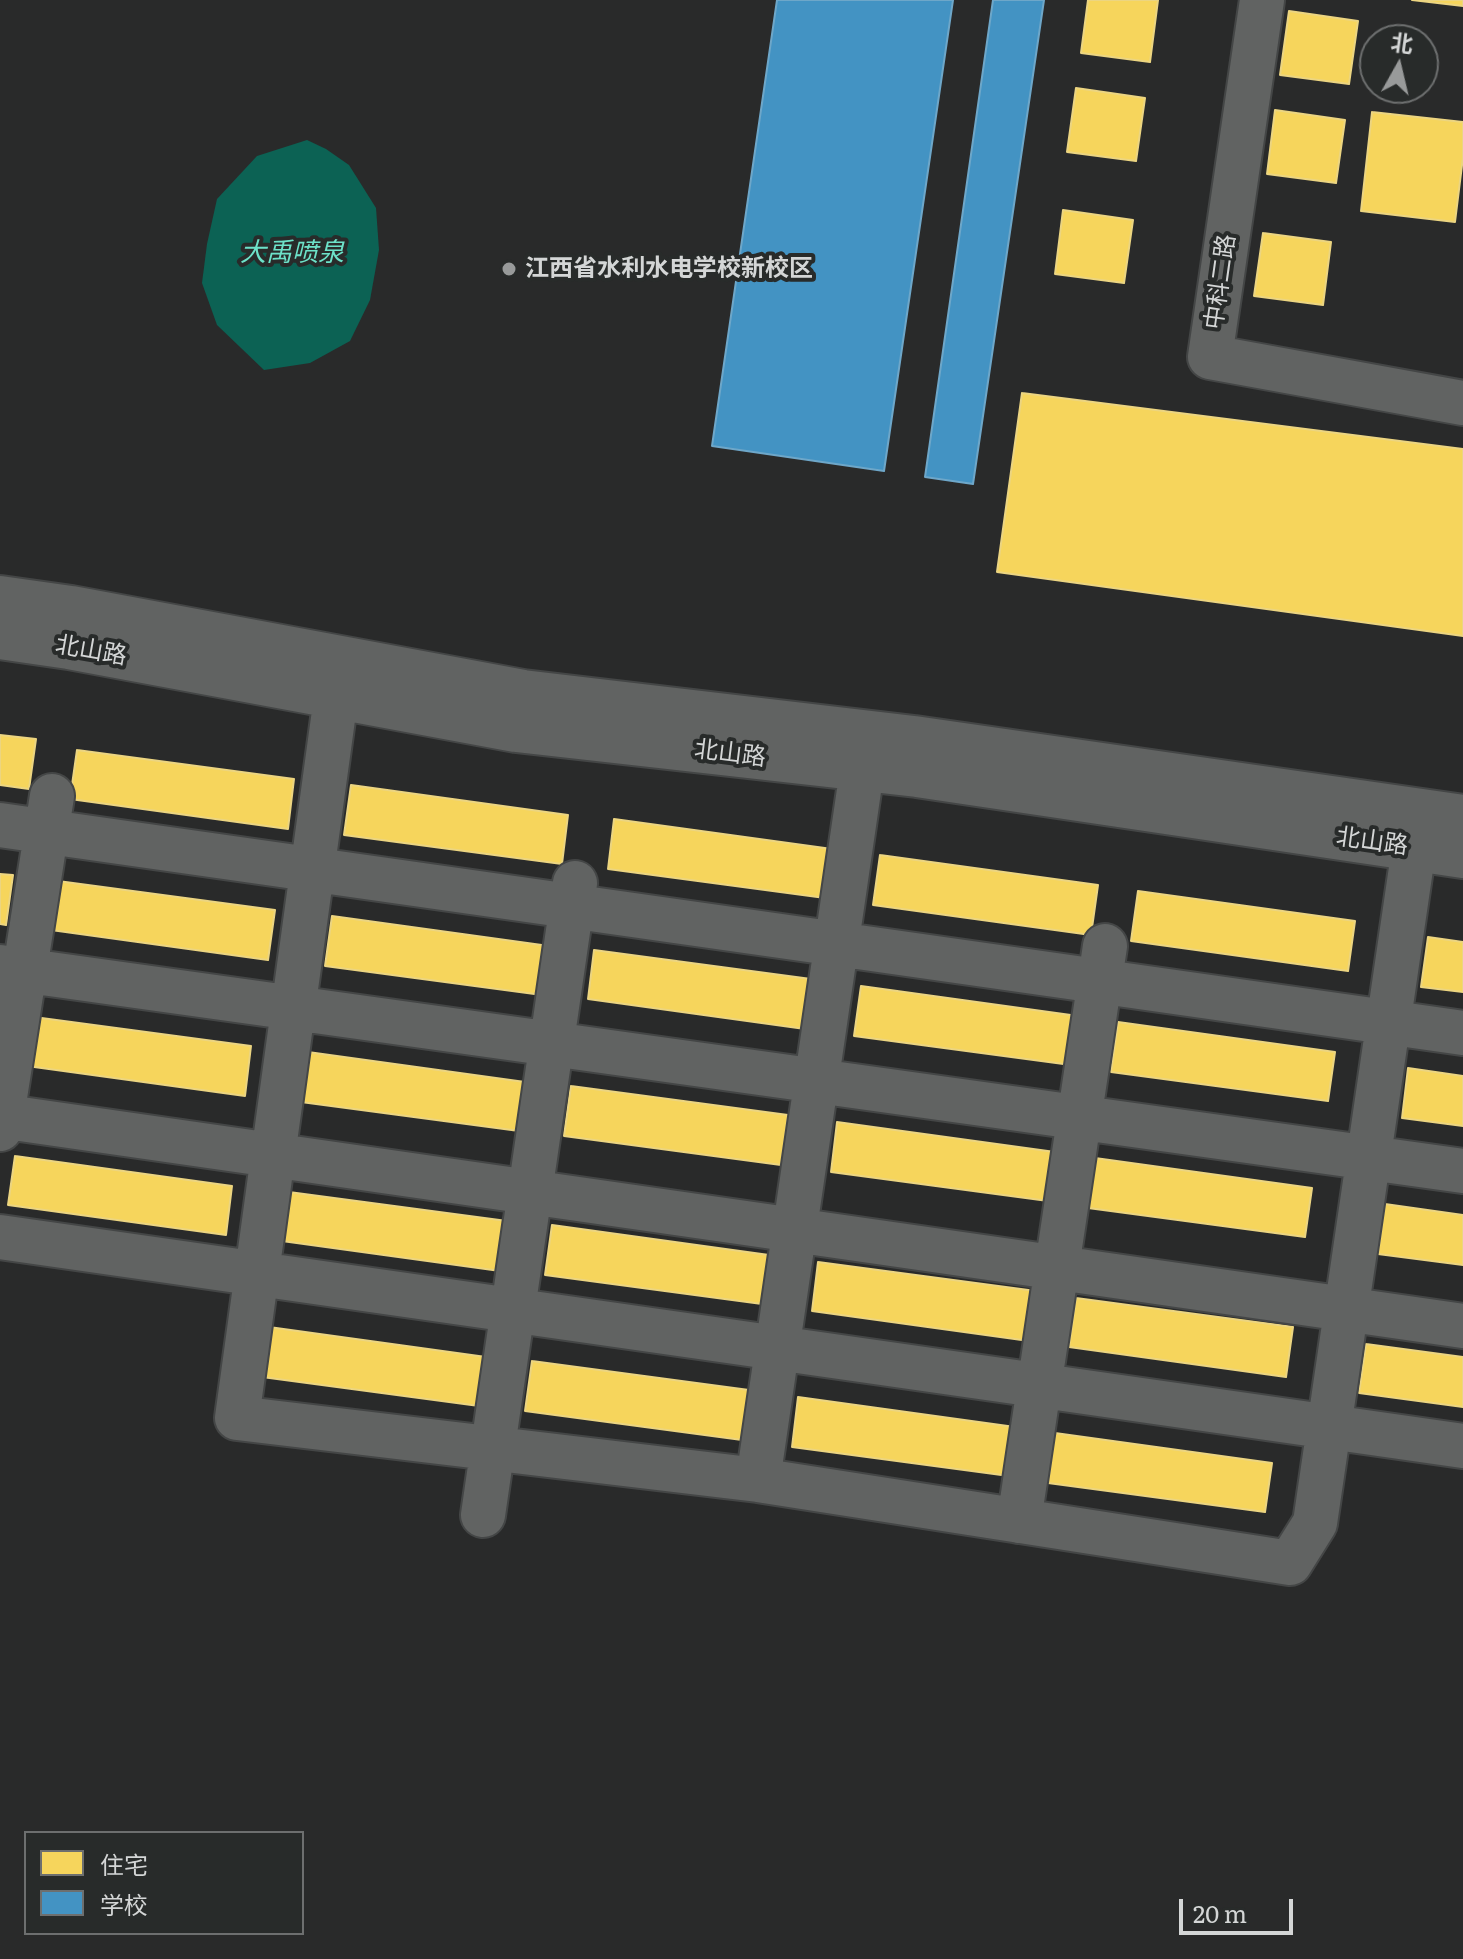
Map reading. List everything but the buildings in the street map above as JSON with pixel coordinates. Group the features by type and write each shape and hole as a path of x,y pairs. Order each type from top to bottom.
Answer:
{"street":[{"name":"中科二路","path":"1262,0 1210,357 1463,403"},
{"name":"北山路","path":"0,598 71,608 523,692 914,738 1463,817"},
{"name":"北山路","path":"0,637 516,730 917,775 1463,856"},
{"path":"336,697 237,1418 758,1480 1290,1563 1315,1523 1414,848"},
{"path":"758,1480 862,770"},
{"path":"49,814 12,969 1,1120 530,1191 1463,1326"},
{"path":"0,825 49,814 312,869 573,894 836,944 1102,963 1389,1022 1463,1033"},
{"path":"483,1515 573,894"},
{"path":"1019,1521 1102,963"},
{"path":"12,969 1463,1171"},
{"path":"0,1237 1463,1446"}],"water":[{"name":"大禹喷泉","path":"307,140 349,165 376,208 379,250 370,300 350,341 310,363 264,370 217,325 202,283 207,244 217,199 257,156"}],"place":[{"name":"江西省水利水电学校新校区","path":"509,269"}]}
